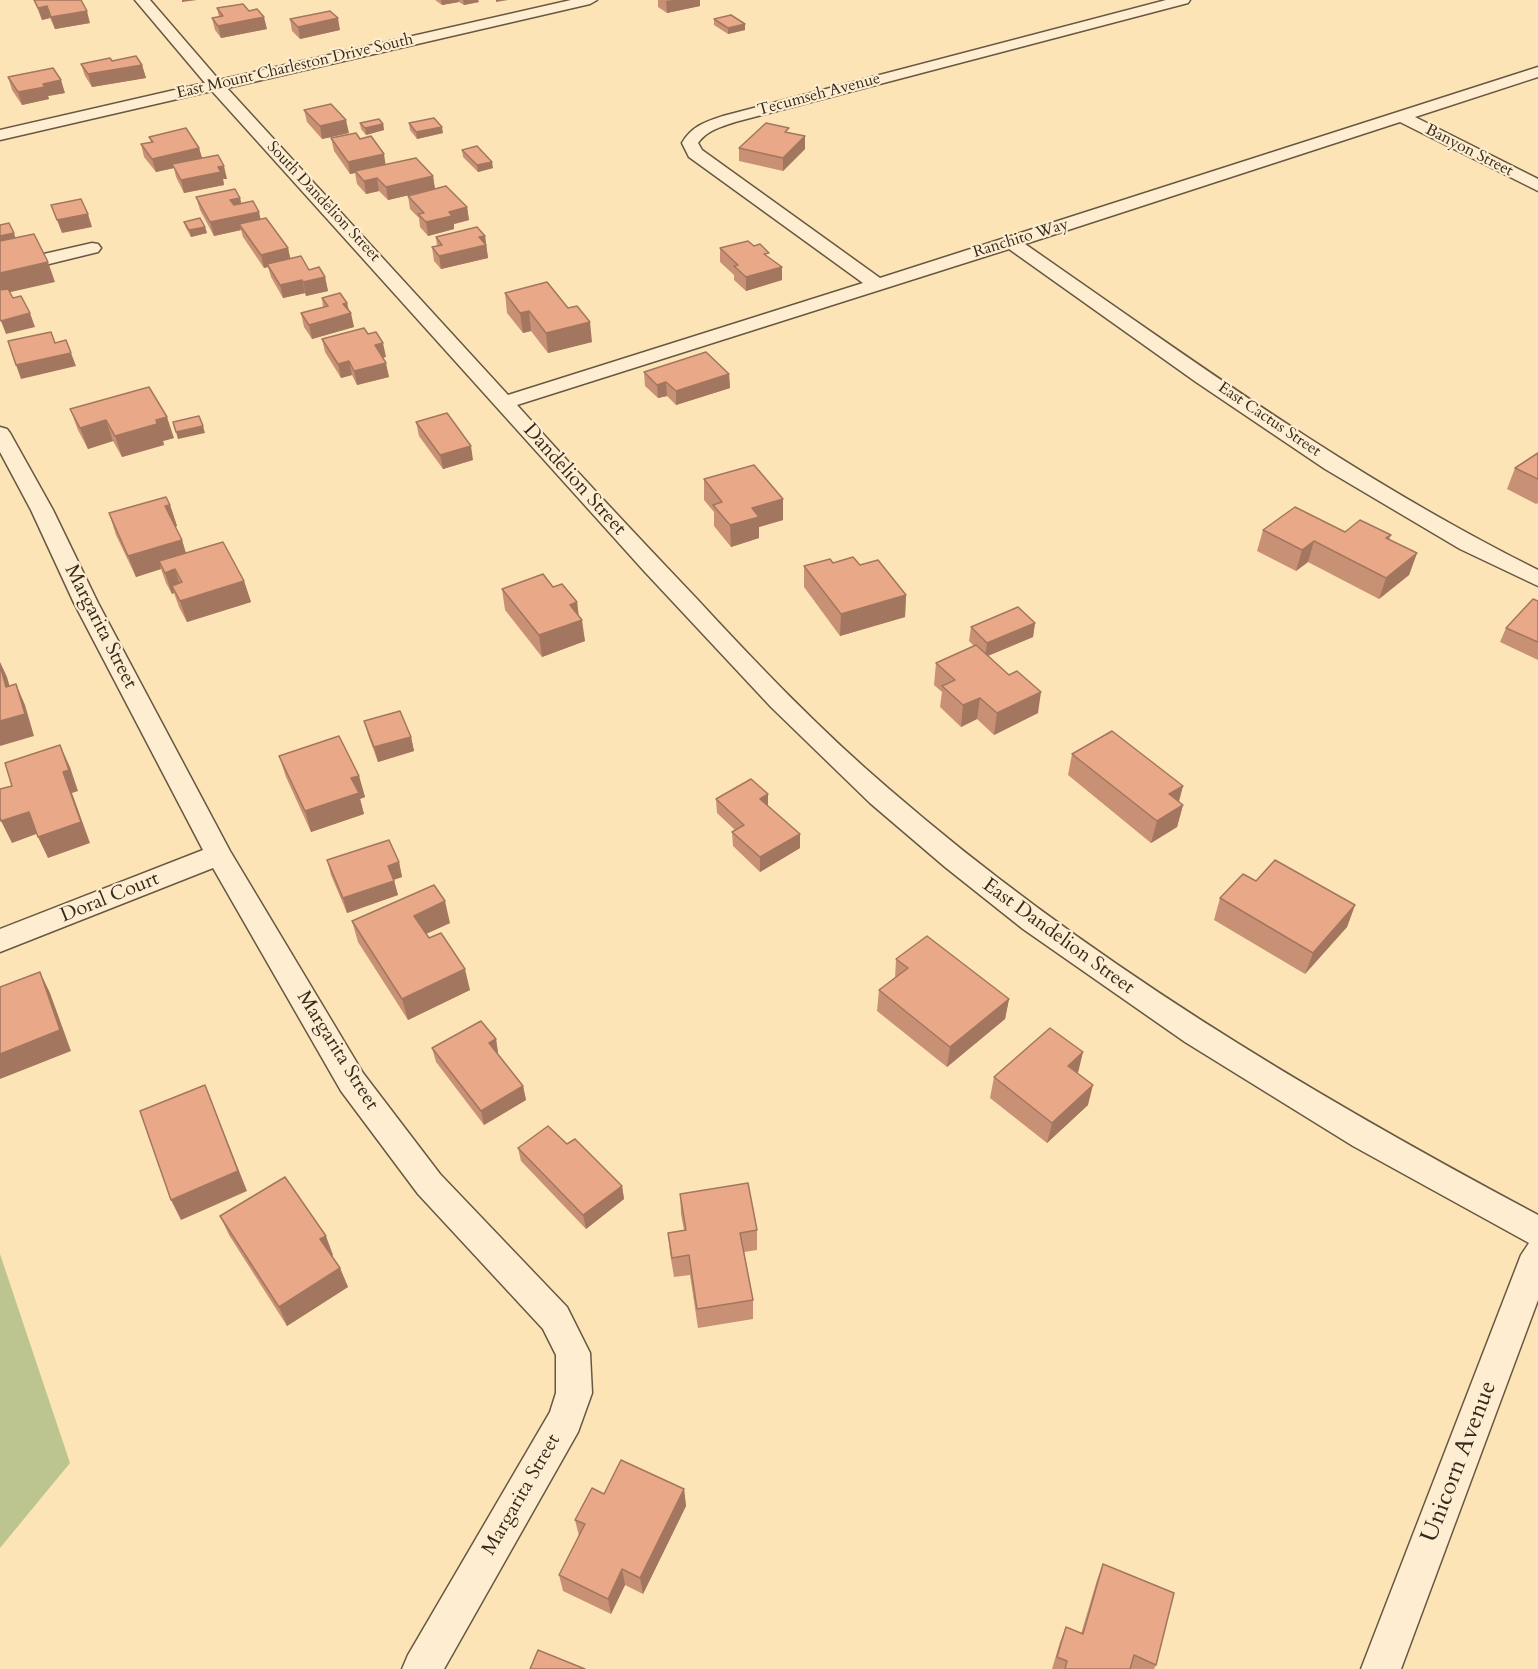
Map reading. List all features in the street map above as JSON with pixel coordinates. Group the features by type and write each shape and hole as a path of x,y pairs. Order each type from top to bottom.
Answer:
{"street":[{"name":"South Dandelion Street","path":"142,0 214,84 349,229 504,403"},
{"name":"East Mount Charleston Drive South","path":"0,135 214,84 590,0"},
{"name":"Tecumseh Avenue","path":"877,284 695,153 690,143 693,136 704,128 729,119 1183,0"},
{"name":"Ranchito Way","path":"504,403 1538,72"},
{"name":"Banyon Street","path":"1400,117 1538,186"},
{"name":"East Cactus Street","path":"1011,242 1226,393 1386,498 1538,579"},
{"path":"0,270 92,248"},
{"name":"Dandelion Street","path":"504,403 644,557"},
{"name":"Margarita Street","path":"0,433 42,510 86,603 219,855 352,1082 429,1184 555,1318 573,1353 574,1393 565,1420 422,1669"},
{"name":"East Dandelion Street","path":"644,557 784,707 879,796 960,864 1071,950 1224,1053 1400,1159 1538,1232"},
{"name":"Doral Court","path":"0,941 219,855"},
{"name":"Unicorn Avenue","path":"1381,1669 1538,1255"}],"green space":[{"path":"0,1254 70,1463 0,1548"}],"building":[{"path":"34,0 81,0 87,11 51,17 47,6 38,8"},
{"path":"243,4 249,11 257,9 264,17 218,26 212,18 223,16 217,8"},
{"path":"330,11 338,18 298,27 290,19"},
{"path":"731,15 745,24 728,28 714,19"},
{"path":"136,56 142,65 88,74 81,64 110,58 112,61"},
{"path":"53,68 61,80 43,84 45,87 18,92 8,77"},
{"path":"331,104 346,120 320,126 304,110"},
{"path":"434,118 442,127 416,132 409,123"},
{"path":"379,119 383,124 365,128 360,123"},
{"path":"766,123 789,128 785,132 805,136 783,158 739,148"},
{"path":"186,128 199,148 152,159 141,144 153,142 149,137"},
{"path":"356,133 360,139 371,136 384,154 348,162 331,138"},
{"path":"477,146 492,162 477,165 462,150"},
{"path":"218,155 224,166 218,167 221,172 181,180 172,164"},
{"path":"416,158 433,176 386,187 377,178 364,181 355,171"},
{"path":"446,186 467,207 449,212 452,216 426,222 418,214 424,213 408,196"},
{"path":"235,189 240,198 230,200 234,205 253,201 259,212 210,222 196,197"},
{"path":"81,199 88,214 57,220 51,205"},
{"path":"200,218 205,227 189,230 184,222"},
{"path":"266,218 288,248 261,255 239,224"},
{"path":"9,223 14,233 0,236 0,225"},
{"path":"477,227 485,236 479,237 486,245 439,256 432,247 442,245 436,237"},
{"path":"34,234 48,262 0,273 0,241"},
{"path":"748,241 754,246 760,244 769,253 764,254 782,267 746,277 734,266 738,265 720,248"},
{"path":"301,256 309,270 319,267 325,277 280,285 267,264"},
{"path":"547,282 568,308 577,306 590,322 546,333 529,311 520,313 505,293"},
{"path":"8,289 13,298 21,296 30,313 1,321 0,290"},
{"path":"340,293 347,303 343,304 351,313 309,325 301,313 328,306 322,298"},
{"path":"364,328 368,334 376,332 383,343 375,345 386,363 354,371 349,361 338,364 322,339"},
{"path":"51,332 55,343 66,340 71,353 16,365 8,341"},
{"path":"706,352 729,374 676,391 666,382 657,385 644,372"},
{"path":"149,387 167,417 156,420 157,424 115,436 106,420 80,428 70,409"},
{"path":"447,413 471,446 440,455 416,422"},
{"path":"199,416 203,426 176,432 173,422"},
{"path":"1538,453 1538,479 1515,468"},
{"path":"754,465 783,499 752,508 759,517 730,525 713,505 722,502 704,479"},
{"path":"166,497 170,505 165,506 182,540 128,556 109,513"},
{"path":"1295,507 1345,532 1360,520 1391,535 1386,538 1417,553 1386,578 1314,541 1302,550 1263,530"},
{"path":"223,542 244,581 180,601 172,586 182,582 175,569 165,573 159,561"},
{"path":"853,557 860,565 878,560 906,595 841,614 804,566 830,559 833,563"},
{"path":"543,574 553,587 562,584 577,602 570,605 582,620 539,635 502,589"},
{"path":"1533,599 1538,601 1538,642 1506,628"},
{"path":"1018,607 1035,623 987,643 971,627"},
{"path":"976,645 1009,675 1017,671 1041,692 997,713 980,698 963,705 942,686 955,680 936,663"},
{"path":"0,665 6,687 16,684 25,714 0,721"},
{"path":"400,711 411,737 374,747 364,721"},
{"path":"1112,731 1183,786 1169,794 1183,805 1157,821 1072,754"},
{"path":"339,736 359,776 351,778 359,793 305,811 279,756"},
{"path":"60,745 69,770 63,772 81,822 38,837 29,812 1,821 0,789 12,786 5,763"},
{"path":"751,779 768,794 760,799 800,834 760,857 732,832 744,825 716,799"},
{"path":"389,840 399,862 388,866 394,881 343,898 327,860"},
{"path":"1275,860 1355,905 1313,953 1220,898 1243,874 1256,881"},
{"path":"434,885 445,901 414,916 429,938 441,933 465,969 402,999 352,921"},
{"path":"927,936 1009,999 950,1047 879,990 908,968 896,959"},
{"path":"40,972 60,1030 0,1054 0,987"},
{"path":"481,1021 496,1039 489,1043 523,1086 481,1111 432,1048"},
{"path":"1050,1028 1083,1052 1068,1066 1093,1085 1052,1123 994,1077"},
{"path":"205,1085 238,1171 171,1200 140,1111"},
{"path":"548,1126 567,1144 575,1139 622,1186 583,1215 518,1148"},
{"path":"285,1177 326,1236 320,1239 340,1268 279,1307 220,1216"},
{"path":"748,1183 757,1230 740,1233 753,1300 697,1309 689,1255 672,1258 668,1233 686,1230 680,1194"},
{"path":"621,1460 684,1489 640,1578 622,1569 608,1599 559,1575 585,1524 575,1520 592,1488 604,1494"},
{"path":"1103,1564 1174,1593 1156,1665 1134,1655 1130,1669 1065,1669 1067,1661 1057,1657 1066,1627 1083,1634"},
{"path":"538,1650 585,1669 530,1669"}]}
